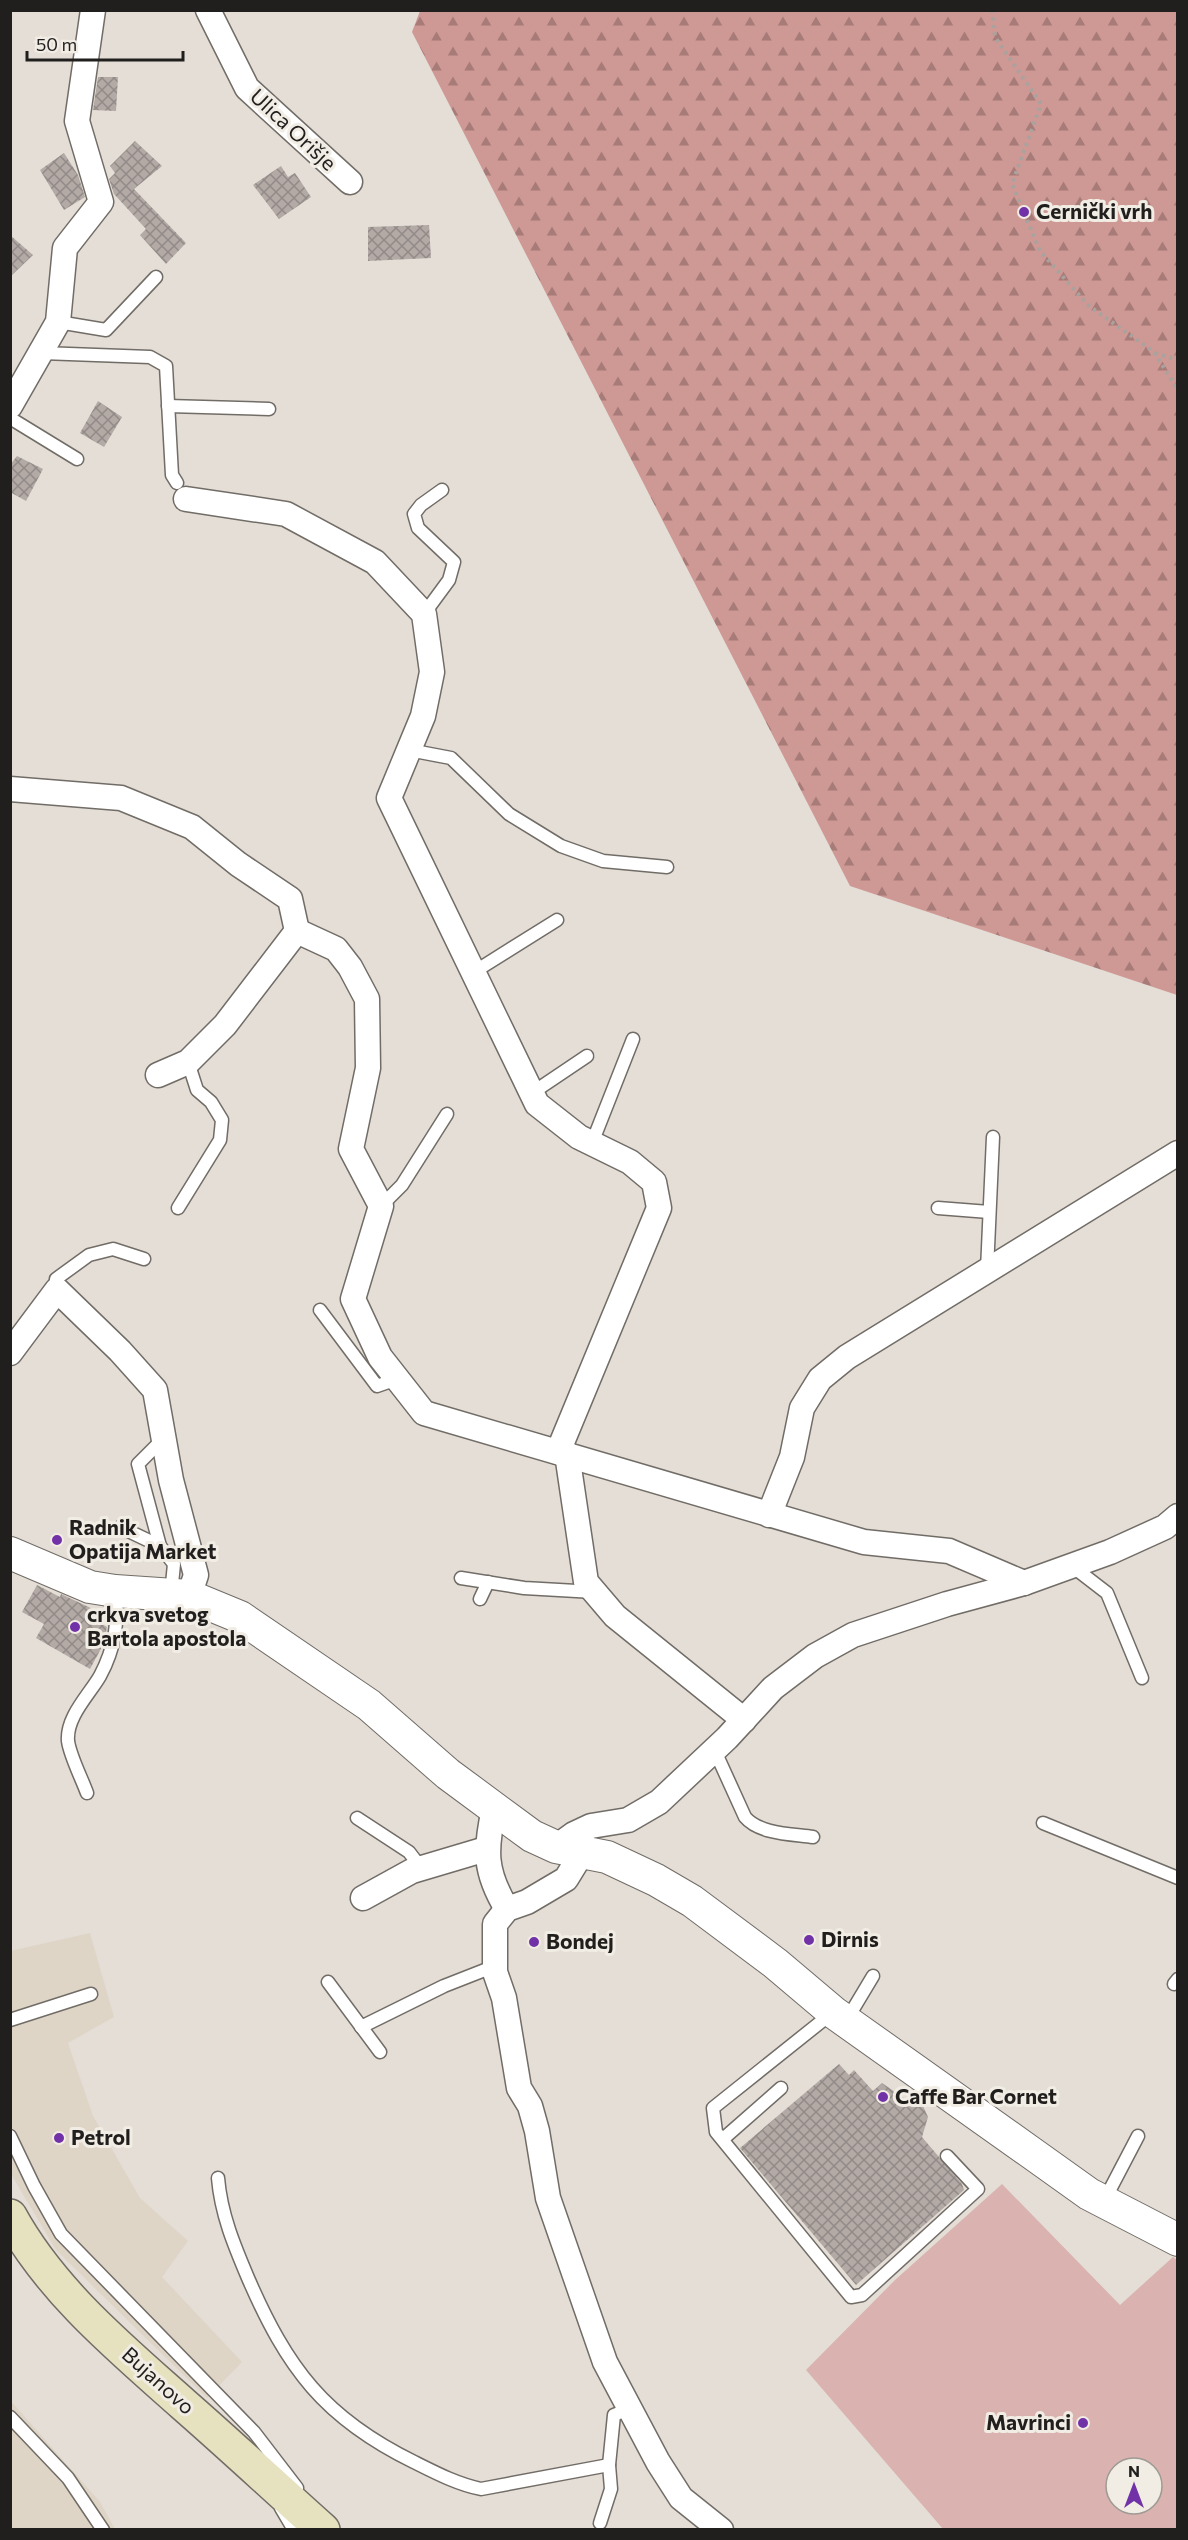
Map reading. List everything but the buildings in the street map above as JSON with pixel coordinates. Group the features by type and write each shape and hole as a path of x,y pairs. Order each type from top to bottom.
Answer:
{"main road":[{"name":"Bujanovo","path":"10,2216 42,2266 77,2305 143,2368 323,2529"}],"street":[{"path":"10,406 58,322 65,248 101,202 77,121 93,10"},
{"name":"Ulica Orišje","path":"208,10 247,88 350,182"},
{"path":"182,491 286,514 375,562 424,614 432,672 423,716 389,798 537,1104 579,1137 630,1162 654,1182 659,1208 562,1453 586,1582 615,1616 744,1720"},
{"path":"10,789 121,798 192,827 238,864 290,899 297,931 225,1025 188,1062 158,1075"},
{"path":"297,931 336,949 350,967 367,999 368,1068 351,1149 381,1206 353,1299 380,1357 424,1413 864,1542 949,1551 1024,1582"},
{"path":"769,1515 792,1457 802,1408 820,1379 847,1357 1178,1154"},
{"path":"10,1353 57,1290 120,1351 155,1390 171,1480 196,1575 180,1595"},
{"path":"721,2529 681,2498 658,2462 605,2362 548,2198 537,2131 530,2106 519,2088 504,1998 495,1966 495,1924 507,1909 527,1902 566,1879 569,1850 574,1834 591,1826 628,1820 659,1802 715,1751 773,1688 815,1656 853,1635 1072,1566 1143,1538 1165,1527 1178,1516"},
{"path":"10,1553 90,1587 180,1595 240,1617 369,1706 448,1774 532,1836 569,1850 607,1857 629,1866 692,1901 775,1963 839,2016 1033,2154 1103,2201 1178,2240"},
{"path":"495,1809 486,1849 498,1894 507,1909"},
{"path":"363,1898 403,1875 486,1849"}],"lane":[{"path":"58,322 106,330 156,277"},
{"path":"42,353 150,357 166,366 172,475 182,491"},
{"path":"168,406 269,409"},
{"path":"10,418 77,459"},
{"path":"424,614 449,580 454,562 418,528 414,514 421,505 442,490"},
{"path":"409,750 451,758 509,814 561,846 603,861 667,867"},
{"path":"474,972 557,920"},
{"path":"592,1143 633,1039"},
{"path":"532,1093 587,1056"},
{"path":"178,1208 220,1140 222,1120 211,1102 197,1090 188,1062"},
{"path":"381,1206 402,1185 447,1114"},
{"path":"987,1271 993,1137"},
{"path":"938,1208 989,1212"},
{"path":"57,1290 56,1279 89,1255 113,1249 144,1259"},
{"path":"320,1310 377,1386 397,1379"},
{"path":"163,1439 138,1464 160,1546 174,1564 180,1595"},
{"path":"120,1527 160,1546"},
{"path":"1072,1566 1107,1593 1142,1678"},
{"path":"461,1578 524,1588 594,1592"},
{"path":"480,1599 488,1582"},
{"path":"87,1793 68,1741 70,1728 80,1705 100,1676 113,1647 118,1617 115,1591"},
{"path":"715,1751 750,1824 768,1830 813,1838"},
{"path":"357,1818 409,1852 422,1869"},
{"path":"1043,1822 1178,1878"},
{"path":"361,2027 444,1986 495,1966"},
{"path":"873,1976 839,2016 713,2108 716,2132 851,2297 862,2295 978,2189 947,2156"},
{"path":"328,1982 380,2052"},
{"path":"10,2020 91,1994"},
{"path":"723,2139 781,2088"},
{"path":"10,2136 61,2234 254,2432 328,2529"},
{"path":"1103,2201 1138,2136"},
{"path":"218,2178 220,2200 232,2240 279,2344 308,2385 331,2409 399,2454 451,2480 481,2489 609,2464"},
{"path":"600,2523 611,2489 609,2464 614,2415 631,2408"},
{"path":"10,2417 68,2478 103,2529"},
{"path":"261,2474 294,2529"}],"path":[{"path":"992,10 995,37 1041,104 1012,184 1040,251 1089,306 1154,352 1178,360"},
{"path":"1154,352 1178,390"}],"shaded area":[{"path":"90,1933 114,2017 68,2043 93,2116 140,2198 188,2241 162,2277 242,2362 207,2398 56,2250 11,2174 10,1951"},
{"path":"1002,2184 1120,2305 1173,2257 1177,2260 1177,2529 943,2529 806,2370 895,2280"},
{"path":"10,2400 100,2502 115,2529 11,2529"}],"green space":[{"path":"420,11 1177,11 1177,995 850,886 412,32"}],"place":[{"name":"Cernički vrh","path":"1024,212"},
{"name":"Radnik Opatija Market","path":"57,1540"},
{"name":"crkva svetog Bartola apostola","path":"75,1627"},
{"name":"Dirnis","path":"809,1940"},
{"name":"Bondej","path":"534,1942"},
{"name":"Caffe Bar Cornet","path":"883,2097"},
{"name":"Petrol","path":"59,2138"},
{"name":"Mavrinci","path":"1083,2423"}]}
